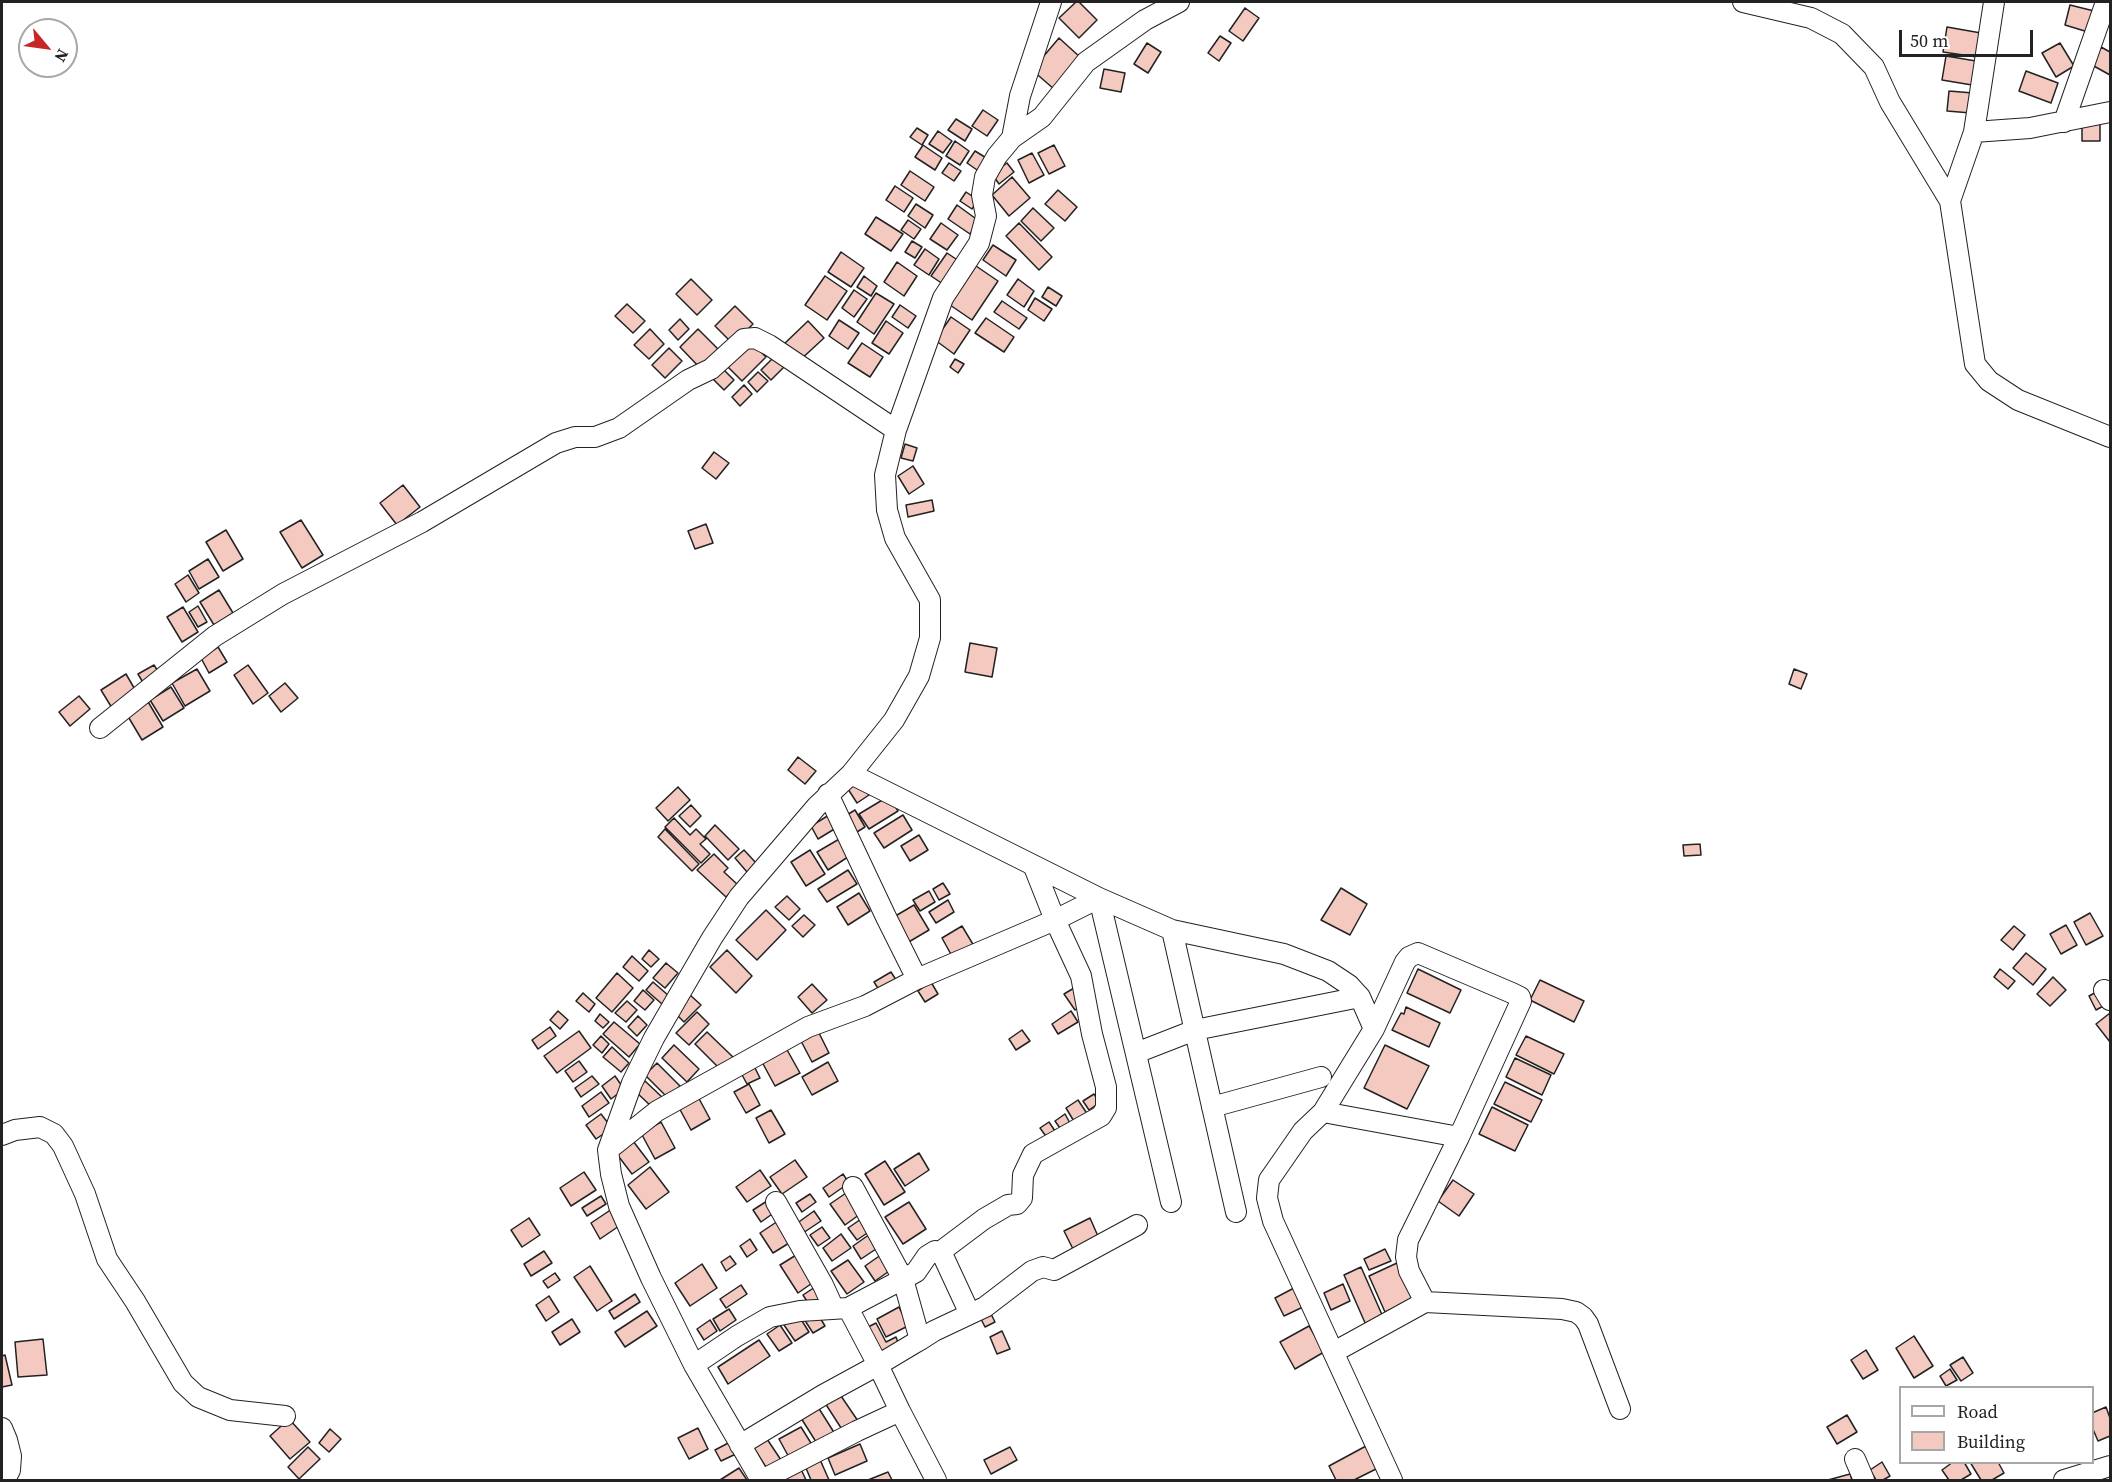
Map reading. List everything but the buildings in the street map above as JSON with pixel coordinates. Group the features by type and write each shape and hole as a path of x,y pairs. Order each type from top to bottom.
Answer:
{"street":[{"path":"1012,138 1020,96 1051,2"},
{"path":"900,1411 761,1480 694,1365 651,1278 619,1206 608,1150 632,1083 712,938 739,897 828,794 851,774 894,720 919,676 930,638 930,600 895,538 887,510 885,475 896,430 944,298 979,243 986,216 982,195 985,177 997,156 1012,138 1042,117 1086,62 1145,20 1179,2"},
{"path":"1743,2 1810,18 1842,34 1874,67 1890,102 1950,201 1975,364 1989,381 2018,400 2110,437"},
{"path":"1950,201 1974,132 1994,2"},
{"path":"2064,122 2106,2"},
{"path":"1974,132 2030,128 2110,112"},
{"path":"100,728 215,636 283,594 422,522 556,443 575,437 595,437 619,428 688,380 711,369 744,339 755,338 769,345 896,430"},
{"path":"851,774 1034,867 1172,930 1284,954 1328,971 1349,985 1360,997 1374,1029"},
{"path":"828,794 917,979"},
{"path":"694,1365 736,1336 770,1317 800,1311 841,1309 903,1280 916,1272 927,1256 935,1251 940,1252 984,1219 1008,1205 1017,1204 1022,1198 1023,1175 1032,1154 1101,1116 1106,1108 1106,1087 1081,976 1034,867"},
{"path":"608,1150 657,1111 808,1028 865,1006 917,979 1055,920 1099,898"},
{"path":"1099,898 1171,1202"},
{"path":"1172,930 1236,1212"},
{"path":"1392,1480 1273,1221 1267,1198 1269,1180 1303,1131 1323,1112 1374,1029 1405,962 1409,957 1418,953 1520,997 1520,1007 1408,1239 1406,1257 1409,1272 1425,1302"},
{"path":"1136,1053 1195,1030 1360,997"},
{"path":"1212,1107 1321,1077"},
{"path":"1323,1112 1459,1137"},
{"path":"2,1135 15,1130 40,1127 54,1134 63,1146 85,1194 107,1258 183,1383 198,1397 230,1410 285,1416"},
{"path":"853,1187 903,1280 920,1340"},
{"path":"776,1202 823,1285 878,1365 936,1480"},
{"path":"740,1445 920,1340 985,1307 1032,1271 1043,1268 1054,1270 1137,1225"},
{"path":"940,1252 970,1314"},
{"path":"1334,1352 1425,1302 1576,1312 1588,1324 1620,1409"},
{"path":"2,1428 11,1456 10,1470 5,1480"},
{"path":"1855,1459 1864,1480"},
{"path":"2064,1480 2110,1466"}]}
